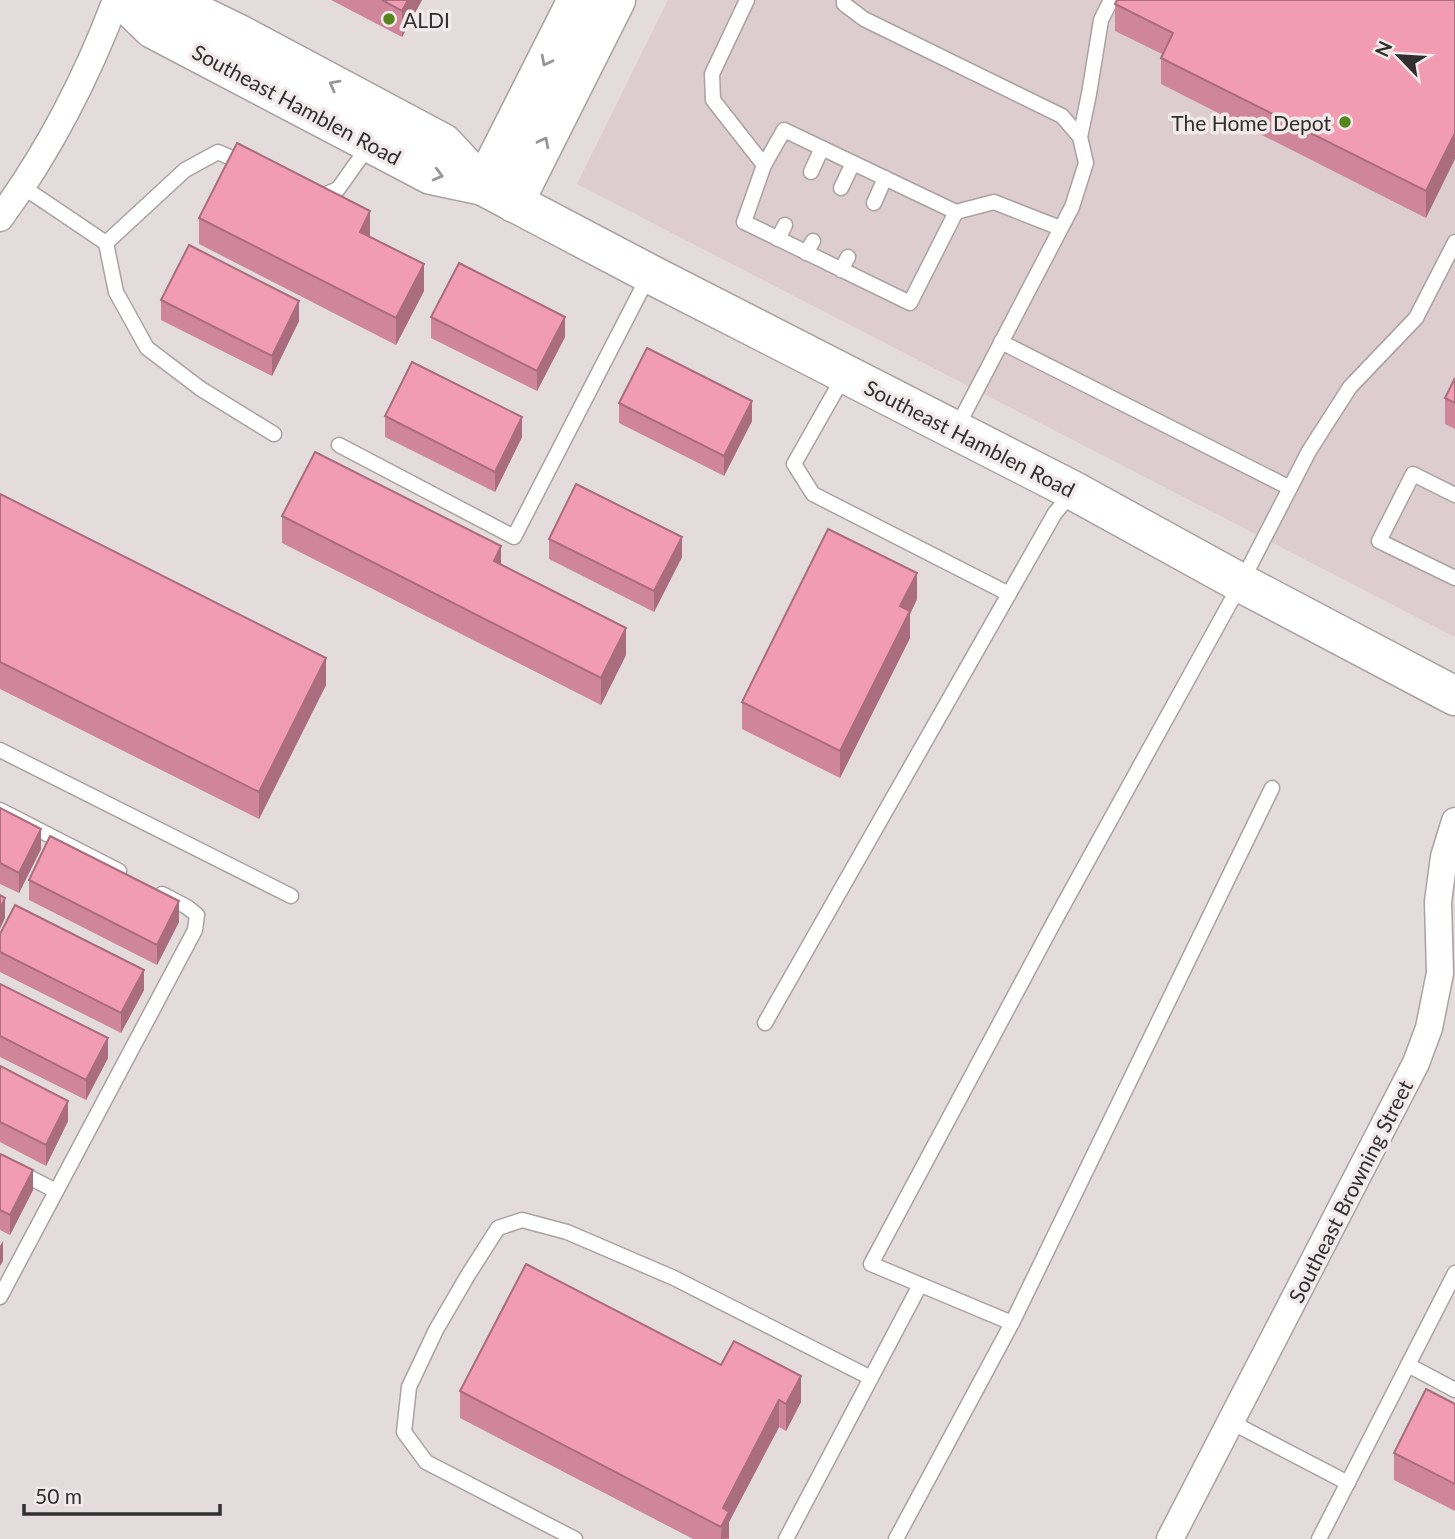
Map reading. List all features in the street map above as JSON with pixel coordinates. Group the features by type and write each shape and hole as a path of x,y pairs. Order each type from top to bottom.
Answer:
{"main road":[{"name":"Southeast Hamblen Road","path":"123,0 153,29 371,144 431,175 498,194 1074,491 1455,696"},
{"path":"498,194 577,0"},
{"path":"498,194 616,0"},
{"name":"Southeast Hamblen Road","path":"189,4 443,143 498,194"}],"street":[{"path":"0,218 48,146 103,34 116,0"},
{"name":"Southeast Browning Street","path":"1170,1539 1416,1063 1447,976 1438,902 1444,857 1455,821"}],"lane":[{"path":"747,0 712,74 713,100 764,164"},
{"path":"844,0 844,4 864,19 1062,116 1080,137"},
{"path":"955,430 1072,207 1086,163 1080,137 1101,20 1111,0"},
{"path":"956,212 911,303 844,263 810,247 778,239 744,222 764,164 784,130 956,212 994,202 1060,228"},
{"path":"306,193 316,198 338,189 371,144"},
{"path":"811,172 822,148"},
{"path":"106,243 185,170 218,152 263,172"},
{"path":"841,188 853,163"},
{"path":"874,203 885,178"},
{"path":"23,187 106,243 116,292 148,348 201,389 274,435"},
{"path":"778,239 785,225"},
{"path":"1012,1323 871,1264 1054,922 1241,583 1309,451 1350,387 1416,318 1455,242"},
{"path":"339,445 514,537 650,274"},
{"path":"1001,342 1290,488"},
{"path":"846,374 794,464 813,494 1009,594"},
{"path":"1455,495 1413,474 1379,541 1455,578"},
{"path":"765,1023 1055,513 1074,491"},
{"path":"0,750 291,896"},
{"path":"896,1539 1012,1323 1272,788"},
{"path":"0,810 129,877"},
{"path":"0,1297 195,930 197,915 152,889"},
{"path":"0,1162 56,1191"},
{"path":"575,1539 426,1462 404,1432 410,1387 436,1330 498,1228 522,1220 567,1232 674,1278 871,1378"},
{"path":"1319,1539 1455,1273"},
{"path":"786,1539 920,1285"},
{"path":"1408,1365 1455,1390"},
{"path":"1231,1422 1348,1483"}],"shaded area":[{"path":"668,0 1455,0 1455,637 577,184"}],"building":[{"path":"382,0 408,0 402,11"},
{"name":"The Home Depot","path":"1117,0 1455,0 1455,133 1426,191 1161,58 1173,33 1115,4"},
{"path":"237,143 370,211 360,232 424,264 396,318 199,218"},
{"path":"189,245 299,301 272,356 161,300"},
{"path":"459,263 565,317 537,371 431,317"},
{"path":"647,348 752,401 724,456 619,403"},
{"path":"412,362 522,417 495,472 385,416"},
{"path":"1455,378 1455,403 1445,398"},
{"path":"315,452 501,546 494,561 626,628 601,678 282,516"},
{"path":"576,484 682,537 654,591 549,539"},
{"path":"0,494 326,658 259,792 0,662"},
{"path":"828,529 917,573 900,606 910,611 840,751 742,702"},
{"path":"0,808 41,829 19,873 0,863"},
{"path":"50,836 179,901 157,945 29,880"},
{"path":"0,895 5,898 0,909"},
{"path":"15,905 144,970 121,1013 0,952 0,934"},
{"path":"0,984 108,1038 86,1080 0,1036"},
{"path":"0,1066 68,1101 46,1145 0,1122"},
{"path":"0,1154 33,1170 10,1215 0,1210"},
{"path":"526,1264 721,1365 734,1341 801,1376 786,1404 779,1400 723,1508 729,1512 721,1527 460,1391"},
{"path":"1426,1389 1455,1404 1455,1484 1394,1453"}],"place":[{"name":"ALDI","path":"389,19"},
{"name":"The Home Depot","path":"1345,122"}]}
